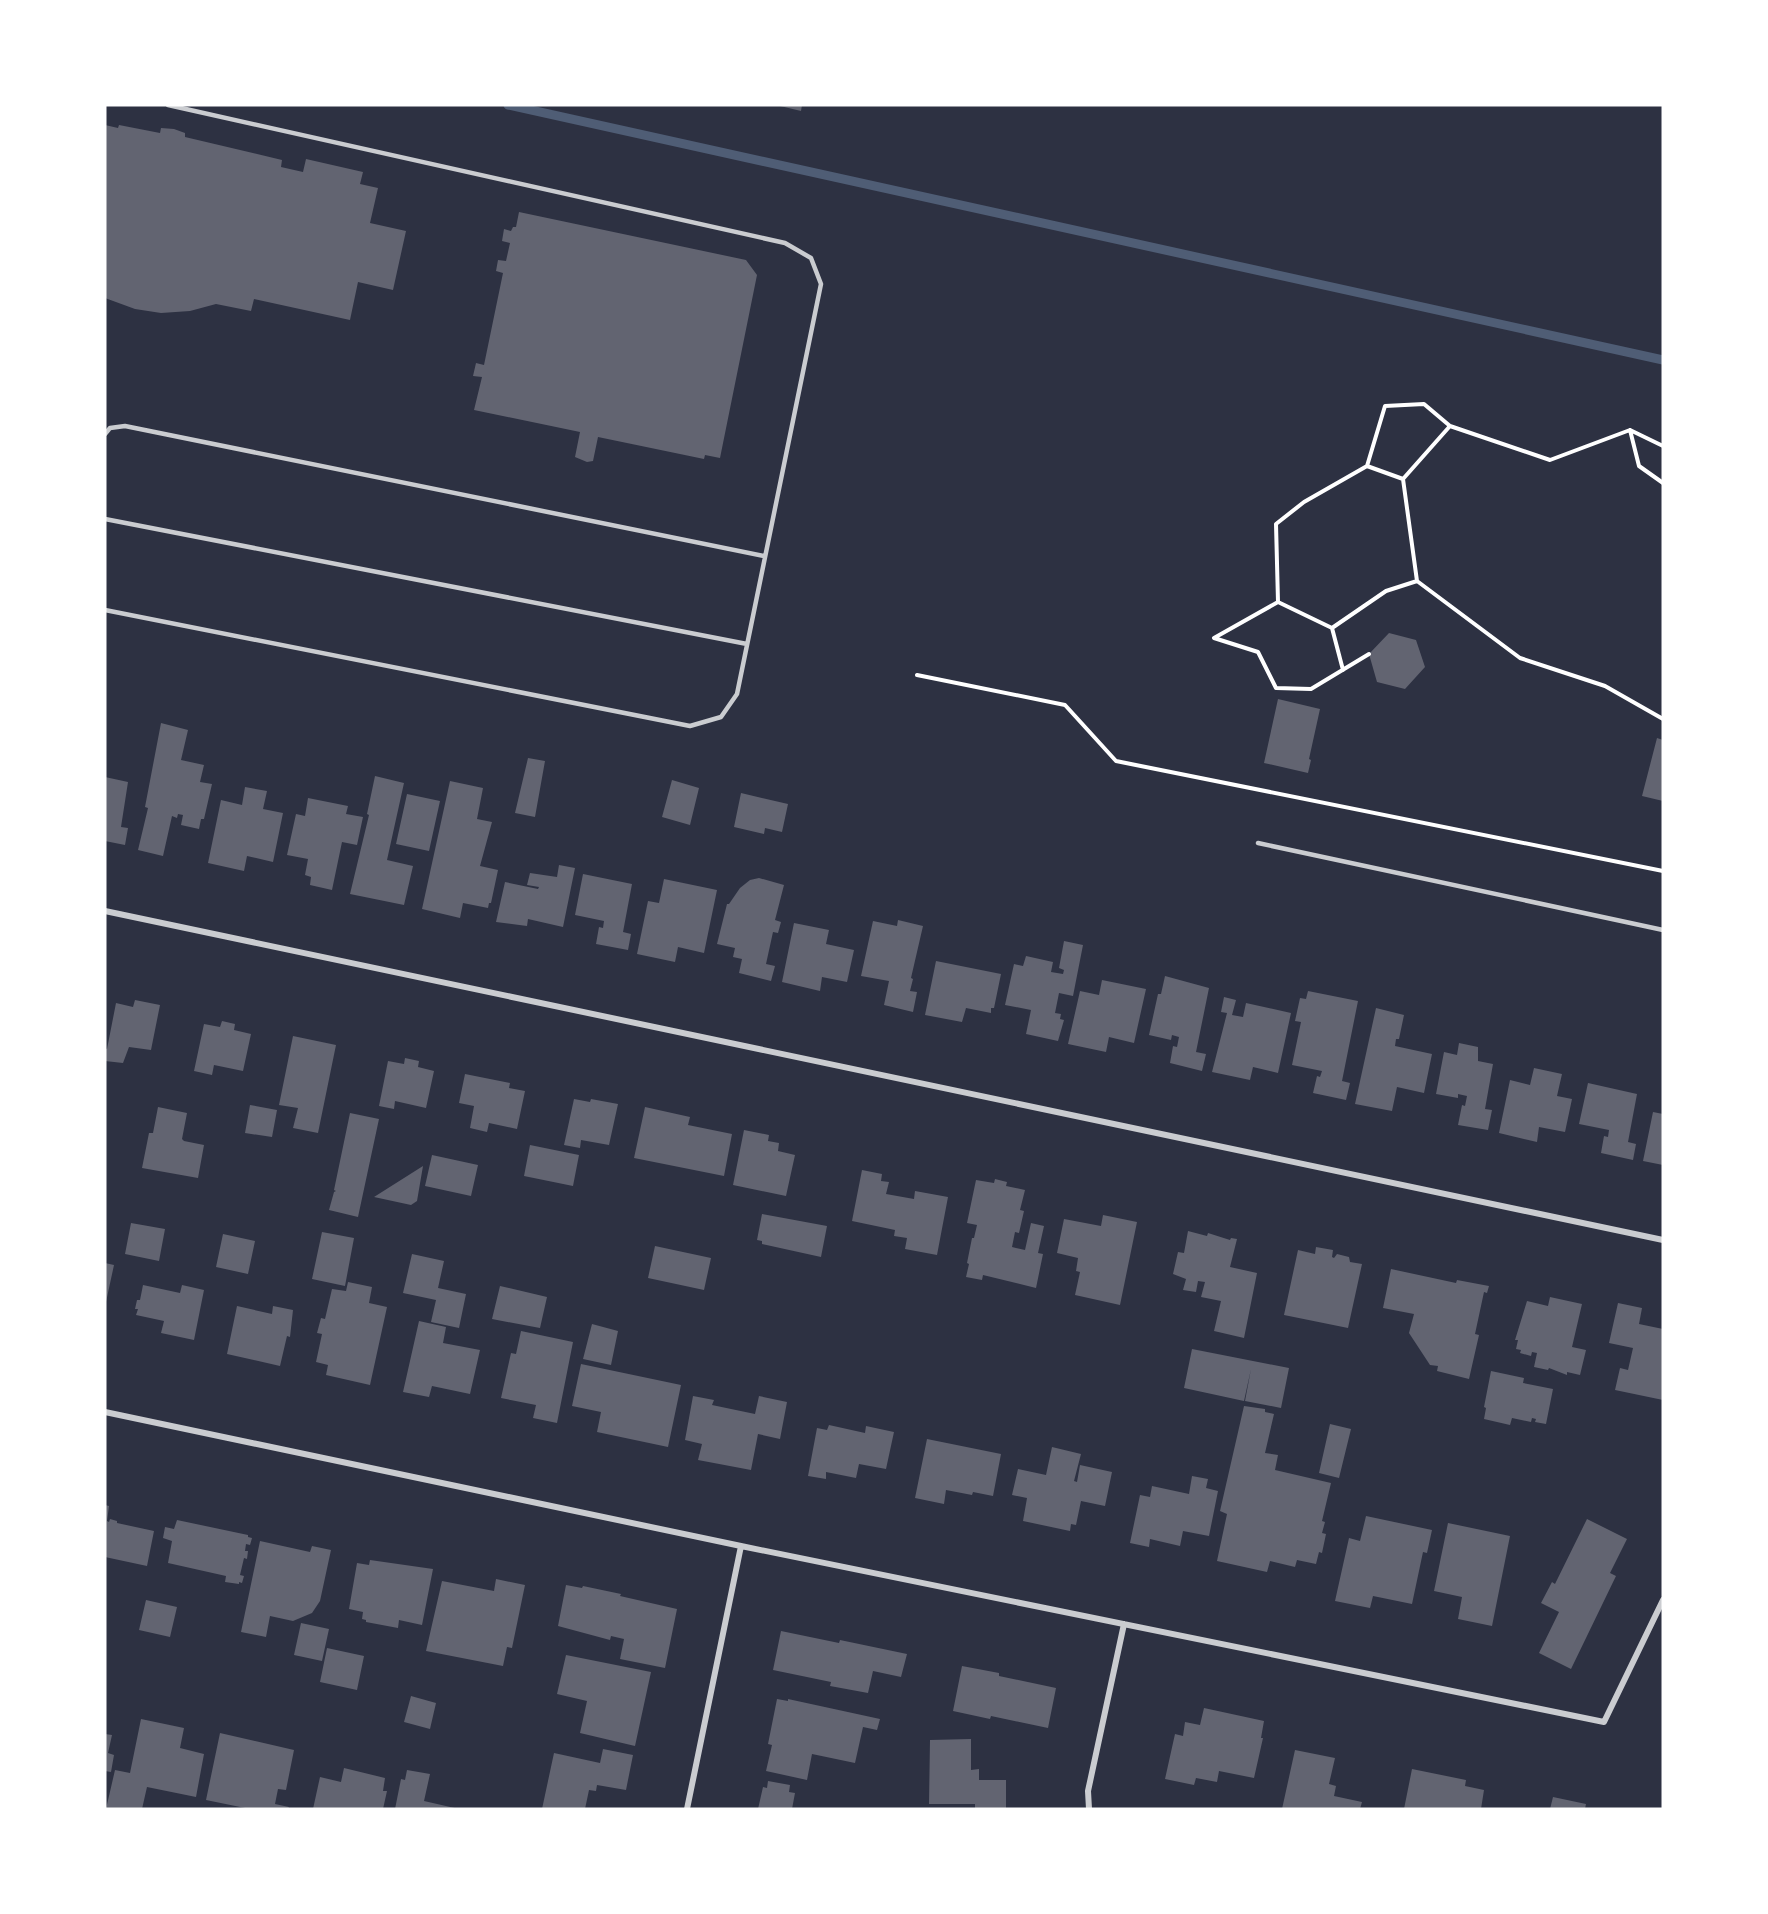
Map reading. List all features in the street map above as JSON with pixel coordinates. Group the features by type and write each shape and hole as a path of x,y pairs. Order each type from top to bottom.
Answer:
{"street":[{"path":"105,911 1663,1240"},
{"path":"105,1412 741,1546 1604,1722 1663,1600"},
{"path":"687,1809 741,1546"},
{"path":"1089,1809 1088,1791 1124,1623"}],"lane":[{"path":"105,610 690,726 721,717 737,694 821,284 811,258 785,243 168,105"},
{"path":"105,434 110,428 125,426 764,556"},
{"path":"105,519 747,644"},
{"path":"1258,843 1663,930"}],"path":[{"path":"1278,602 1276,524 1304,502 1367,466 1385,406 1424,404 1450,426 1550,460 1630,430 1663,446"},
{"path":"1450,426 1403,479 1417,581 1520,658 1605,686 1663,718"},
{"path":"1630,430 1639,465 1663,483"},
{"path":"1367,466 1403,479"},
{"path":"1332,628 1386,591 1417,581"},
{"path":"1278,602 1332,628 1343,670"},
{"path":"1278,602 1214,638 1258,652 1276,688 1311,689 1369,654"},
{"path":"917,675 1065,705 1116,760 1663,872"}],"building":[{"path":"776,105 802,105 801,111"},
{"path":"105,125 118,128 119,125 160,133 161,128 174,129 185,133 185,137 282,160 281,167 303,172 306,159 363,172 360,184 378,188 370,223 406,231 393,290 358,282 350,320 254,299 251,311 216,304 190,311 161,313 135,309 105,298"},
{"path":"519,212 746,260 757,275 720,458 705,455 704,459 598,437 593,461 587,462 575,457 580,432 474,410 482,377 473,376 476,363 484,365 503,273 496,271 498,260 506,261 510,243 502,241 504,229 511,231 513,227 516,227"},
{"path":"1389,633 1416,640 1425,667 1405,689 1377,682 1369,654"},
{"path":"1278,699 1320,709 1308,773 1264,763"},
{"path":"161,723 188,730 181,760 204,765 200,782 212,784 204,819 201,819 199,829 181,825 183,815 178,814 177,818 172,816 163,856 138,850 148,808 145,807"},
{"path":"1657,738 1663,740 1663,801 1642,796"},
{"path":"528,758 545,761 535,817 515,813"},
{"path":"375,776 404,783 387,860 413,866 404,905 350,894 369,815 367,814"},
{"path":"105,777 128,782 121,827 128,828 125,845 105,841"},
{"path":"672,780 699,788 690,825 662,817"},
{"path":"450,781 483,788 477,819 492,822 480,866 498,870 488,908 463,903 460,918 422,909"},
{"path":"245,787 267,791 263,809 283,813 273,862 247,856 244,871 208,863 221,800 242,805"},
{"path":"741,793 788,804 782,832 765,828 764,834 734,827"},
{"path":"407,794 440,801 429,851 396,844"},
{"path":"308,798 348,806 346,814 363,817 357,845 342,842 332,890 310,885 311,877 305,875 308,859 287,855 296,814 305,816"},
{"path":"559,865 575,868 563,927 528,919 527,926 496,922 505,882 538,889 539,887 527,885 530,873 557,877"},
{"path":"583,874 632,884 623,932 631,934 628,950 596,944 599,927 603,928 604,921 575,915"},
{"path":"759,878 784,885 775,920 781,922 778,933 773,932 766,964 775,966 771,981 739,973 742,959 733,957 735,948 717,944 727,904 740,888 750,880"},
{"path":"664,879 717,890 704,953 678,947 675,962 637,954 648,901 659,903"},
{"path":"898,920 923,926 911,978 913,979 910,991 917,992 913,1012 884,1005 889,981 861,976 873,921 897,926"},
{"path":"794,923 829,930 826,944 854,950 847,982 822,977 820,991 782,982"},
{"path":"1064,941 1083,945 1073,996 1059,993 1055,1013 1061,1014 1060,1019 1064,1020 1058,1041 1026,1034 1031,1010 1005,1005 1014,964 1023,966 1026,956 1053,962 1051,972 1063,974 1064,970 1059,968"},
{"path":"936,961 1001,974 991,1013 966,1008 962,1022 925,1015"},
{"path":"1165,976 1209,988 1196,1052 1206,1054 1202,1071 1170,1063 1173,1046 1177,1047 1179,1037 1172,1035 1171,1040 1149,1035 1158,994 1161,994"},
{"path":"1102,980 1146,989 1134,1043 1109,1037 1106,1052 1068,1044 1080,991 1099,995"},
{"path":"1308,991 1358,1001 1342,1081 1350,1083 1346,1100 1313,1093 1317,1076 1320,1077 1322,1071 1292,1065 1301,1022 1295,1021 1300,998 1306,999"},
{"path":"1224,997 1236,1000 1232,1015 1243,1017 1246,1003 1291,1013 1278,1073 1253,1067 1250,1080 1212,1072 1227,1013 1221,1012"},
{"path":"135,1000 160,1005 151,1050 129,1047 123,1063 105,1061 105,1048 107,1049 116,1003 133,1007"},
{"path":"1376,1008 1404,1015 1399,1039 1396,1039 1395,1046 1432,1054 1424,1093 1397,1087 1392,1111 1355,1104"},
{"path":"222,1021 235,1024 234,1030 251,1034 243,1071 214,1065 212,1075 194,1071 204,1024 220,1027"},
{"path":"293,1036 336,1045 318,1133 293,1128 298,1108 279,1105"},
{"path":"1459,1043 1478,1047 1478,1061 1493,1064 1485,1109 1492,1110 1488,1130 1458,1125 1462,1105 1465,1106 1467,1096 1458,1094 1458,1098 1436,1094 1444,1052 1457,1055"},
{"path":"405,1058 419,1061 418,1067 434,1071 426,1108 395,1101 394,1109 379,1106 388,1061 404,1064"},
{"path":"1534,1068 1562,1074 1557,1096 1572,1099 1565,1132 1539,1127 1537,1142 1499,1133 1510,1080 1530,1085"},
{"path":"465,1074 510,1083 509,1088 525,1091 517,1129 489,1123 487,1132 470,1128 474,1106 459,1103"},
{"path":"1588,1083 1637,1094 1628,1142 1636,1144 1633,1160 1601,1153 1604,1136 1608,1137 1609,1130 1579,1124"},
{"path":"574,1099 590,1102 591,1099 618,1104 609,1145 581,1140 580,1148 564,1145"},
{"path":"250,1105 277,1110 272,1137 245,1133"},
{"path":"158,1107 187,1113 182,1139 204,1145 198,1178 142,1168 149,1133 153,1133"},
{"path":"645,1107 690,1117 688,1125 732,1134 724,1176 634,1158"},
{"path":"1653,1112 1663,1114 1663,1165 1643,1161"},
{"path":"350,1113 379,1119 358,1217 329,1210 336,1191 334,1190"},
{"path":"744,1130 769,1135 768,1141 779,1143 778,1151 795,1155 786,1196 733,1185"},
{"path":"530,1145 579,1155 573,1186 524,1176"},
{"path":"432,1155 478,1165 471,1196 425,1186"},
{"path":"423,1166 417,1201 411,1205 374,1197"},
{"path":"862,1170 882,1174 881,1181 889,1182 886,1194 914,1199 915,1191 948,1197 937,1255 905,1249 907,1238 894,1236 895,1230 852,1221"},
{"path":"995,1179 1007,1182 1006,1186 1025,1190 1020,1210 1024,1211 1019,1233 1015,1232 1012,1247 1025,1250 1031,1223 1044,1226 1038,1253 1043,1254 1036,1288 983,1275 982,1280 966,1277 972,1238 974,1238 977,1225 967,1223 976,1180 994,1183"},
{"path":"762,1214 827,1226 821,1257 762,1244 762,1241 757,1240"},
{"path":"1103,1215 1137,1222 1120,1305 1075,1295 1080,1272 1076,1271 1078,1258 1057,1253 1064,1219 1101,1226"},
{"path":"131,1223 165,1229 159,1261 125,1254"},
{"path":"1188,1231 1207,1236 1208,1233 1230,1240 1231,1238 1237,1239 1230,1267 1257,1273 1244,1338 1214,1331 1221,1301 1201,1297 1205,1282 1198,1281 1196,1292 1183,1290 1186,1279 1173,1274 1178,1252 1184,1253"},
{"path":"322,1232 354,1238 345,1286 312,1279"},
{"path":"223,1234 255,1241 248,1274 216,1267"},
{"path":"655,1246 711,1258 704,1290 648,1278"},
{"path":"1316,1247 1333,1250 1332,1257 1334,1258 1337,1254 1349,1257 1350,1262 1362,1264 1348,1328 1284,1315 1298,1250 1315,1254"},
{"path":"412,1254 444,1261 438,1288 466,1294 459,1328 431,1322 436,1300 403,1293"},
{"path":"105,1263 114,1265 106,1302 105,1302"},
{"path":"1391,1269 1456,1283 1457,1280 1489,1286 1487,1293 1484,1292 1475,1334 1479,1335 1469,1379 1437,1371 1438,1366 1430,1365 1409,1333 1414,1314 1383,1308"},
{"path":"348,1282 372,1287 369,1303 387,1307 370,1385 326,1375 328,1365 316,1362 322,1334 317,1333 321,1318 325,1319 332,1289 346,1291"},
{"path":"143,1285 180,1293 182,1285 204,1290 194,1340 161,1333 164,1321 136,1315 137,1300 140,1300"},
{"path":"500,1286 547,1297 540,1328 492,1319"},
{"path":"1550,1297 1582,1304 1572,1347 1586,1350 1580,1375 1567,1372 1567,1375 1549,1368 1548,1370 1534,1367 1537,1353 1532,1352 1531,1356 1520,1353 1521,1350 1516,1349 1518,1340 1515,1340 1527,1301 1548,1306"},
{"path":"1618,1303 1642,1308 1639,1324 1663,1329 1663,1400 1615,1390 1620,1368 1628,1370 1633,1348 1609,1343"},
{"path":"237,1306 272,1314 273,1306 293,1310 290,1337 287,1336 280,1366 227,1354"},
{"path":"419,1321 446,1327 443,1343 480,1350 470,1394 432,1386 429,1397 403,1392"},
{"path":"592,1324 618,1331 611,1365 583,1359"},
{"path":"521,1331 573,1342 557,1423 533,1418 536,1405 501,1398 511,1353 516,1354"},
{"path":"1192,1349 1289,1368 1281,1408 1245,1401 1251,1369 1244,1401 1184,1388"},
{"path":"581,1364 681,1385 668,1447 597,1432 601,1412 572,1406"},
{"path":"1491,1371 1524,1378 1523,1383 1553,1389 1546,1424 1535,1422 1536,1419 1532,1418 1531,1422 1512,1418 1510,1425 1484,1419"},
{"path":"693,1396 714,1400 712,1405 755,1414 759,1396 787,1402 780,1439 758,1434 751,1470 698,1460 702,1444 685,1440"},
{"path":"1244,1406 1265,1409 1265,1412 1274,1414 1265,1453 1278,1455 1275,1470 1331,1483 1322,1521 1325,1522 1322,1533 1326,1534 1322,1553 1319,1552 1316,1564 1297,1560 1295,1567 1270,1561 1267,1572 1217,1561 1227,1514 1220,1511"},
{"path":"1330,1424 1351,1429 1339,1478 1319,1473"},
{"path":"829,1425 865,1433 866,1426 894,1432 886,1469 859,1464 856,1478 826,1472 826,1479 808,1476 817,1428 827,1430"},
{"path":"927,1439 1001,1454 993,1496 946,1490 944,1504 915,1498"},
{"path":"1052,1447 1081,1454 1074,1481 1077,1482 1080,1465 1112,1472 1105,1506 1081,1501 1076,1525 1071,1524 1070,1531 1023,1521 1027,1498 1012,1495 1018,1469 1046,1475"},
{"path":"1192,1476 1208,1479 1206,1488 1218,1491 1209,1536 1183,1531 1180,1546 1150,1539 1149,1547 1130,1543 1140,1495 1150,1497 1152,1486 1189,1494"},
{"path":"105,1505 109,1506 107,1521 109,1522 110,1519 117,1523 154,1531 147,1566 105,1557"},
{"path":"1366,1516 1432,1530 1427,1553 1423,1552 1412,1604 1373,1596 1370,1608 1335,1601 1349,1538 1360,1541"},
{"path":"1587,1519 1627,1539 1610,1573 1616,1576 1571,1669 1539,1653 1559,1612 1541,1603 1552,1582 1555,1584"},
{"path":"177,1520 248,1535 252,1538 250,1545 246,1544 247,1559 244,1558 240,1575 244,1576 242,1583 225,1582 226,1576 168,1563 172,1541 163,1538 165,1527 174,1529"},
{"path":"1448,1523 1510,1536 1492,1626 1458,1619 1462,1597 1434,1591"},
{"path":"260,1541 310,1552 312,1546 331,1550 320,1601 312,1613 293,1621 270,1616 266,1637 241,1632"},
{"path":"370,1560 433,1569 422,1625 399,1620 398,1628 366,1622 362,1619 363,1612 349,1609 357,1563 369,1565"},
{"path":"496,1579 525,1585 512,1648 507,1647 503,1666 426,1651 442,1581 494,1591"},
{"path":"566,1585 621,1594 620,1596 677,1609 665,1668 620,1659 624,1639 611,1636 610,1640 558,1626"},
{"path":"146,1600 177,1607 170,1637 139,1630"},
{"path":"301,1623 329,1629 322,1661 294,1655"},
{"path":"781,1631 907,1654 901,1677 873,1671 868,1693 830,1686 831,1682 773,1670"},
{"path":"327,1648 364,1656 357,1690 320,1682"},
{"path":"566,1655 651,1672 635,1746 580,1733 587,1701 557,1694"},
{"path":"962,1666 1056,1688 1048,1728 953,1711"},
{"path":"411,1696 436,1703 430,1729 404,1722"},
{"path":"777,1699 788,1701 788,1699 880,1719 877,1730 863,1727 855,1763 812,1754 807,1780 766,1771 772,1745 768,1744"},
{"path":"1204,1708 1264,1721 1261,1738 1263,1738 1254,1778 1219,1771 1217,1782 1196,1778 1194,1785 1165,1779 1175,1734 1183,1736 1185,1722 1200,1725"},
{"path":"141,1719 184,1728 180,1748 204,1754 196,1797 147,1787 142,1809 106,1809 115,1770 130,1773"},
{"path":"220,1733 294,1750 286,1790 278,1789 275,1804 289,1807 288,1809 250,1809 206,1800"},
{"path":"105,1734 112,1735 108,1753 114,1755 111,1772 105,1771"},
{"path":"971,1739 971,1770 979,1769 979,1780 1006,1780 1006,1809 975,1809 975,1804 929,1804 930,1740"},
{"path":"603,1749 633,1755 626,1790 597,1785 596,1791 589,1790 585,1809 542,1809 554,1753 600,1763"},
{"path":"1295,1750 1335,1758 1329,1784 1336,1786 1334,1796 1362,1802 1360,1809 1282,1809"},
{"path":"344,1768 385,1778 383,1791 387,1791 383,1809 313,1809 320,1777 341,1782"},
{"path":"1412,1769 1466,1780 1465,1786 1484,1790 1481,1809 1404,1809"},
{"path":"407,1770 430,1774 424,1801 459,1809 395,1809 401,1779 405,1780"},
{"path":"768,1781 790,1785 789,1792 795,1793 792,1809 758,1809 763,1787 767,1788"},
{"path":"1553,1797 1586,1804 1585,1809 1550,1809"}],"waterway":[{"path":"508,105 1663,360"}]}
